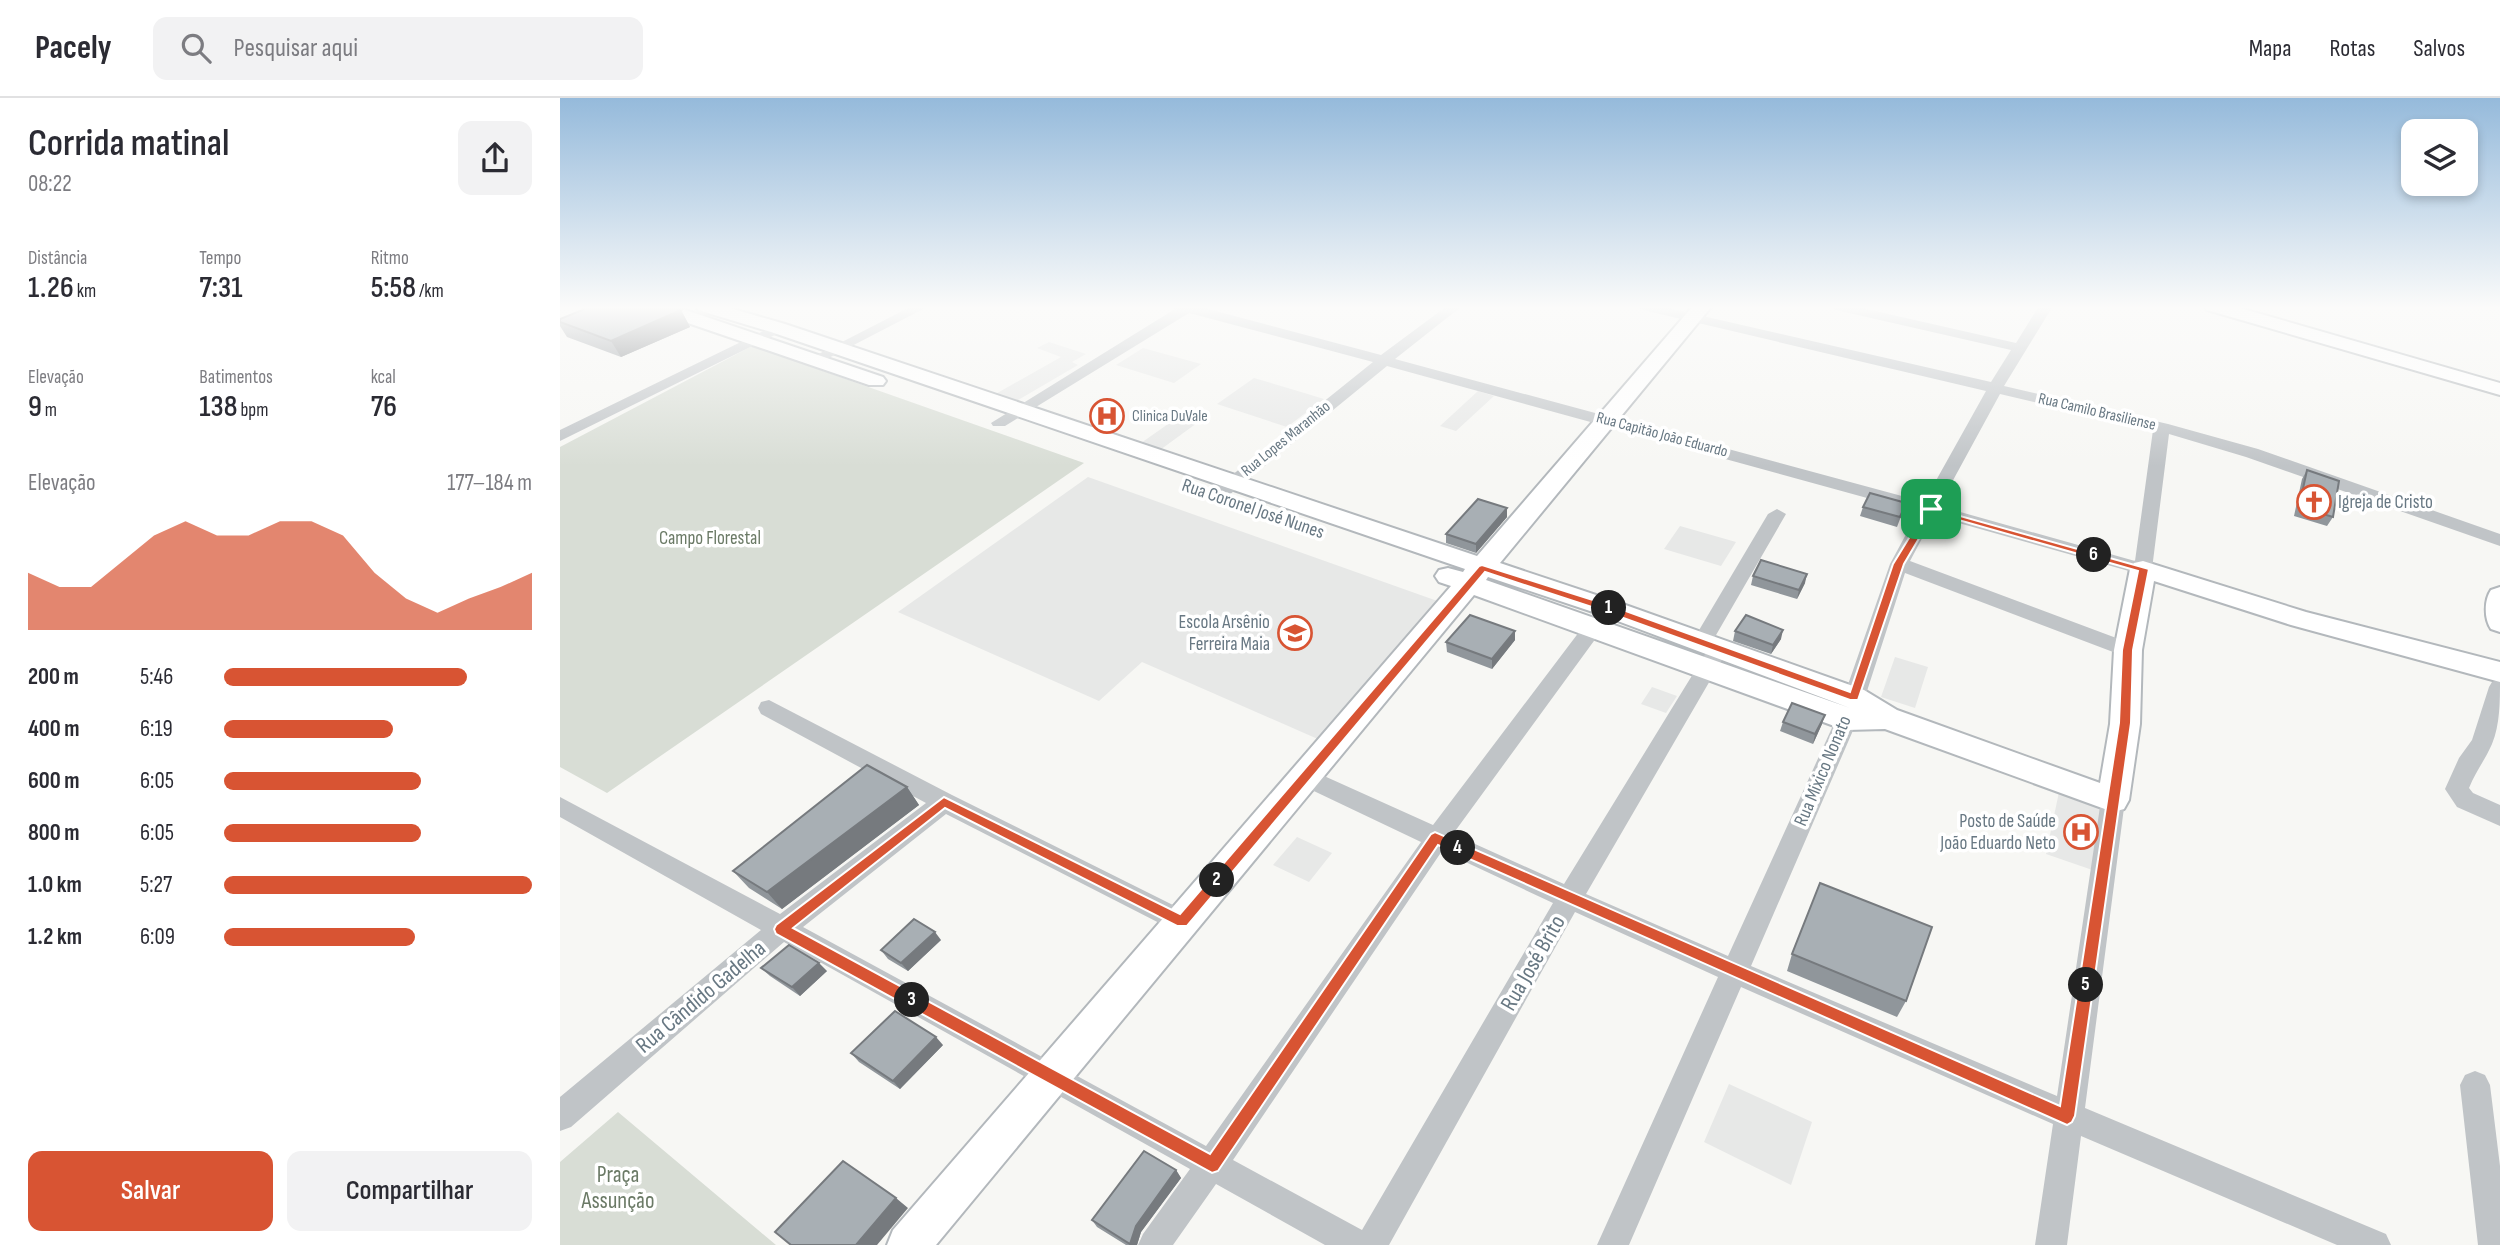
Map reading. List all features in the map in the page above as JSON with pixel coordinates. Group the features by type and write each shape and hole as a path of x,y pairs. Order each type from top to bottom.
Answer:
{"street":[{"path":"560,436 713,360"},
{"name":"Rua Coronel José Nunes","path":"808,360 999,423 1224,490 1476,576 1608,608 1709,653 1851,708"},
{"name":"Rua Coronel José Nunes","path":"872,360 1020,409 1224,490"},
{"path":"999,423 1099,360"},
{"name":"Rua Capitão João Eduardo","path":"1383,360 1606,419 2143,569"},
{"name":"Rua Lopes Maranhão","path":"1224,490 1383,360"},
{"path":"908,1245 1657,360"},
{"name":"Rua Camilo Brasiliense","path":"1884,360 2162,426 2252,453 2500,540"},
{"name":"Rua Mixico Nonato","path":"1613,1245 1851,708 1899,564 2013,360"},
{"path":"2398,360 2500,389"},
{"path":"560,421 578,428"},
{"path":"2051,1245 2067,1116 2125,723 2128,650 2143,569 2162,426"},
{"name":"Rua José Brito","path":"1371,1245 1709,653 1777,514"},
{"path":"1899,564 2128,650"},
{"path":"2143,569 2300,619 2500,672"},
{"name":"Rua Coronel José Nunes","path":"1476,576 1592,629 1709,653"},
{"path":"2500,596 2500,623"},
{"path":"1154,1245 1212,1165 1435,838 1608,608"},
{"path":"2500,687 2483,743 2466,764 2457,789 2465,800 2500,816"},
{"path":"769,708 944,802 1182,922"},
{"path":"1851,708 1887,718 2113,800"},
{"path":"1305,777 1569,899 2067,1116 2375,1245"},
{"name":"Rua Cândido Gadelha","path":"560,1116 781,929 944,802"},
{"path":"560,806 1357,1245"},
{"path":"2475,1085 2494,1245"}],"shaded area":[{"path":"1057,360 1076,360 1072,362 1078,365 1013,403 992,396"},
{"path":"1125,360 1185,360 1201,364 1174,383 1116,365"},
{"path":"1254,378 1324,399 1287,427 1217,404"},
{"path":"1478,391 1494,396 1456,431 1440,426"},
{"path":"1178,417 1197,423 1160,450 1141,443"},
{"path":"1088,477 1443,603 1320,740 1142,662 1099,701 898,612"},
{"path":"1680,526 1736,542 1721,566 1664,549"},
{"path":"1895,657 1928,667 1915,708 1881,697"},
{"path":"1652,687 1677,696 1666,713 1641,704"},
{"name":"Posto de Saúde João Eduardo Neto","path":"2059,792 2114,811 2104,874 2046,854"},
{"path":"1297,837 1332,853 1309,882 1273,865"},
{"path":"1729,1084 1812,1122 1791,1185 1704,1142"}],"green space":[{"name":"Campo Florestal","path":"726,360 790,360 1084,463 607,793 560,767 560,447"},
{"name":"Praça Assunção","path":"618,1112 776,1245 560,1245 560,1162"}],"building":[{"name":"Igreja de Cristo","path":"2307,470 2339,481 2333,517 2299,507"},
{"path":"1870,493 1906,503 1900,517 1863,507"},
{"path":"1478,499 1507,508 1476,544 1446,534"},
{"path":"1761,560 1807,574 1799,590 1753,576"},
{"path":"1470,615 1515,631 1492,659 1446,642"},
{"path":"1746,615 1783,630 1773,645 1735,631"},
{"path":"1792,703 1825,715 1815,734 1783,722"},
{"path":"867,765 907,787 767,892 733,871"},
{"path":"1820,883 1932,927 1906,1001 1792,954"},
{"path":"914,919 935,932 901,963 881,950"},
{"path":"789,945 819,963 792,987 761,968"},
{"path":"895,1011 936,1037 893,1081 851,1053"},
{"path":"1144,1151 1176,1170 1136,1226 1130,1244 1092,1220"},
{"path":"843,1161 896,1198 856,1245 791,1245 775,1232"}],"place":[{"name":"Clinica DuVale","path":"1107,416"},
{"name":"Igreja de Cristo","path":"2314,502"},
{"name":"Escola Arsênio Ferreira Maia","path":"1295,633"},
{"name":"Posto de Saúde João Eduardo Neto","path":"2081,832"}],"route":[{"path":"1931,509 2143,569 2128,650 2125,723 2067,1116 1435,838 1212,1165 781,929 944,802 1182,922 1482,568 1608,608 1854,697 1899,564 1915,532 1931,509"}]}
